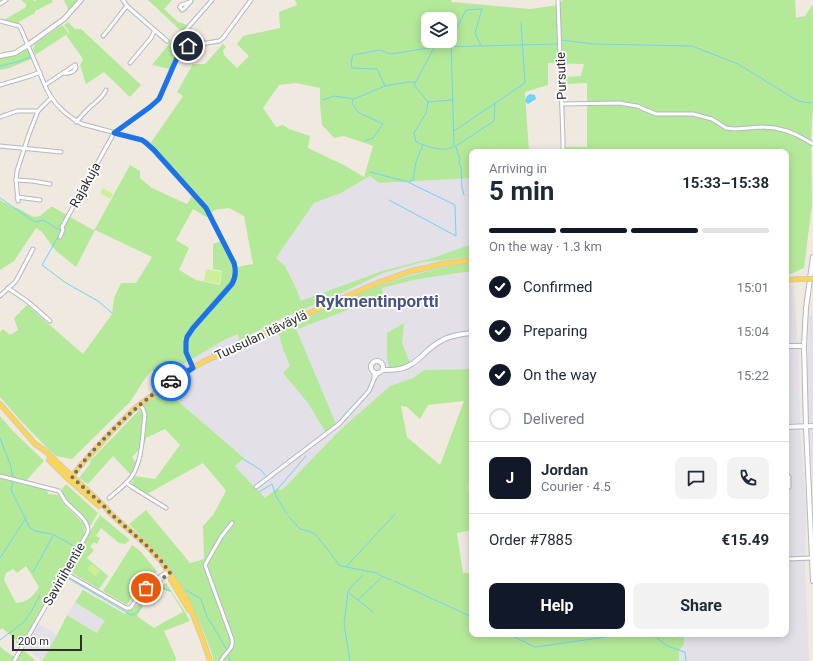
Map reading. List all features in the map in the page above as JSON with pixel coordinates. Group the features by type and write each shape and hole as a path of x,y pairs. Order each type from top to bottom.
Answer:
{"main road":[{"name":"Tuusulan itäväylä","path":"69,477 110,433 140,405 168,384 208,359 375,284 408,272 469,261"},
{"path":"789,280 813,279"},
{"path":"0,404 35,444 44,450 69,477 105,507 154,553 168,573 194,617 210,661"}],"street":[{"path":"0,4 6,0"},
{"path":"0,56 15,53 28,45 64,19 81,0"},
{"path":"123,0 127,6 167,41"},
{"path":"181,49 178,38 212,0"},
{"path":"114,133 159,99 183,47 219,42 251,0"},
{"name":"Pursutie","path":"558,0 563,149"},
{"path":"103,36 113,25 119,14 127,6"},
{"path":"0,21 19,26 51,98 56,104 76,122 119,135 142,140 206,208 236,269 232,284 193,328 187,337 186,352 193,368"},
{"path":"130,63 151,38 155,30"},
{"path":"0,85 40,72"},
{"path":"45,85 64,73"},
{"path":"76,122 98,101 106,90"},
{"path":"18,201 16,180 17,171 24,148 38,111 51,98"},
{"path":"562,104 620,103 637,106 656,114 693,114 712,119 726,128 735,129 761,127 787,130 813,144"},
{"path":"0,117 29,110 38,111"},
{"name":"Rajakuja","path":"60,237 64,230 62,227 114,133"},
{"path":"0,146 61,152"},
{"path":"16,180 50,184"},
{"path":"17,197 40,200"},
{"path":"0,296 16,281 33,249"},
{"path":"813,257 806,308 804,346 813,581"},
{"path":"8,288 27,301 50,321"},
{"path":"376,373 371,367 374,362 379,362 383,368 389,370 403,368 411,365 435,344 442,340 452,336 469,334"},
{"path":"789,346 804,346"},
{"path":"376,373 380,373 383,368"},
{"path":"256,487 339,424 369,391 376,373"},
{"path":"109,498 126,483 135,471 140,453 145,415 140,405"},
{"path":"789,427 813,426"},
{"name":"Saviriihentie","path":"0,476 59,491 65,501 83,518 88,527 87,534 14,661"},
{"path":"789,477 789,487"},
{"path":"126,483 166,508"},
{"path":"221,661 233,644 205,564 221,537 232,523"},
{"path":"789,559 812,558"},
{"path":"64,573 126,608 130,608 147,586 168,573"}],"shaded area":[{"path":"370,176 379,183 469,178 469,369 424,370 413,378 390,386 341,429 282,490 276,489 265,498 235,466 244,458 166,391 161,379 173,370 226,339 238,334 239,341 276,321 304,309 285,266 276,258 314,203 341,193"},
{"path":"793,285 797,340 799,340 800,429 806,505 805,571 809,661 679,661 679,651 684,644 684,637 789,637 789,286"},
{"path":"813,313 813,487 807,389 809,316"},
{"path":"75,602 105,621 98,633 67,615"},
{"path":"37,623 57,635 42,661 24,645"}],"green space":[{"path":"21,0 52,0 53,2 20,21 17,26 4,20 26,7 26,4"},
{"path":"64,0 79,0 69,11"},
{"path":"148,0 172,0 164,9 178,22 187,25 208,42 186,45 180,49 170,69 152,65 180,30"},
{"path":"295,0 451,0 452,2 530,9 558,5 563,0 795,0 796,18 805,16 813,4 813,111 811,141 812,204 804,268 789,275 789,149 565,149 565,147 587,147 587,83 563,84 565,77 581,76 584,64 548,63 548,85 525,92 529,149 469,149 469,178 379,183 370,176 341,193 314,203 276,258 285,266 301,301 382,271 433,258 466,246 469,246 469,257 423,262 383,273 335,296 276,321 239,341 238,334 226,339 173,370 161,379 152,370 130,402 72,459 56,456 20,420 0,397 0,332 3,329 10,335 18,330 14,318 27,305 83,354 112,314 114,298 121,283 136,283 152,257 95,230 76,267 55,250 42,232 36,228 14,261 0,270 0,200 34,217 40,216 53,207 93,230 95,229 130,165 140,171 140,178 152,188 187,204 194,193 150,144 183,96 177,92 193,64 205,64 223,44 226,47 223,50 224,55 237,68 249,56 237,44 243,36 280,28 279,12 297,5","holes":["296,83 320,88 322,125 334,138 344,136 373,146 364,177 344,165 308,148 310,136 289,129 283,125 276,127 263,108 279,85","229,208 244,216 253,264 237,267 232,263 221,241 213,244 213,269 222,271 220,285 196,280 179,270 189,248 176,240 193,209 206,217 215,210"]},
{"path":"68,22 75,29 81,29 141,85 130,97 104,72 86,84 80,65 83,59 66,35 70,33 64,25"},
{"path":"62,25 69,33 35,55 33,49 36,43"},
{"path":"28,49 32,59 0,70 0,57 10,56"},
{"path":"103,188 113,194 110,199 100,193"},
{"path":"469,263 469,271 418,279 382,288 383,296 298,329 296,323 311,316 313,313 367,290 419,273"},
{"path":"206,269 222,272 219,284 204,281"},
{"path":"404,323 402,343 410,363 392,368 389,367 387,358 387,333"},
{"path":"294,324 336,424 326,433 308,403 283,373 290,366 278,331"},
{"path":"469,369 469,531 457,533 463,573 469,573 469,637 684,637 684,644 679,651 679,661 214,661 201,626 179,584 151,547 129,524 146,510 190,563 204,559 203,526 213,515 226,491 224,488 203,463 147,494 131,484 135,476 155,479 180,445 165,429 146,438 145,443 132,457 137,464 131,475 113,456 88,484 79,478 90,464 90,461 145,404 166,391 244,458 235,466 265,498 276,489 282,490 341,429 390,386 413,378 424,370","holes":["464,401 440,465 407,437 401,406 407,407 420,419 428,405"]},
{"path":"0,416 44,461 25,482 47,489 48,494 59,495 63,503 84,524 85,531 84,536 19,648 15,639 2,628 0,630","holes":["26,566 39,587 29,598 16,603 4,580 6,573 13,569 17,573"]},
{"path":"65,485 67,485 98,513 89,528 84,518 65,498 62,489"},
{"path":"100,515 130,540 125,544 119,543 101,528 96,536 100,538 97,544 94,542 90,547 94,550 87,558 108,576 99,589 67,570"},
{"path":"132,545 139,550 157,571 152,577 141,584 127,605 103,591"},
{"path":"92,564 100,571 95,576 87,569"},
{"path":"166,583 190,621 164,631 176,658 175,661 42,661 67,615 97,633 105,621 75,602 83,590 125,614 127,610 133,609 139,603 143,606 137,616 154,628 183,612 171,592 161,589 151,595 146,602 142,600 147,594"},
{"path":"0,646 15,657 12,661 0,661"},
{"path":"22,649 36,661 16,661"}],"water":[{"path":"530,94 535,95 536,99 528,104 525,101 527,96"}],"waterway":[{"path":"454,146 451,40 466,10 482,9 475,33 481,46 558,44"},
{"path":"454,131 525,83 521,23"},
{"path":"561,40 593,44 692,46 738,64 798,101 811,103"},
{"path":"385,86 377,69 352,68 351,62 353,55 380,50 391,54 434,47 480,46"},
{"path":"434,48 414,85 428,102 452,100"},
{"path":"0,66 30,57"},
{"path":"323,100 334,96 354,99 385,86 415,82"},
{"path":"353,100 352,103 358,112 383,124 373,138 365,141"},
{"path":"428,102 426,113 414,133 416,142 438,149 446,149 456,146 494,121 495,103"},
{"path":"409,182 413,180 416,162 423,145"},
{"path":"456,147 460,158 459,163 461,167 464,195"},
{"path":"370,172 408,182 455,205 456,236 389,200"},
{"path":"0,198 35,222 43,220 61,231"},
{"path":"58,237 42,265 66,283 98,301 112,313"},
{"path":"0,438 10,464 13,478"},
{"path":"275,492 306,456"},
{"path":"243,459 261,470 266,476"},
{"path":"13,481 11,490 30,528 35,531 52,534 76,547"},
{"path":"259,492 272,484 276,496 287,514"},
{"path":"289,517 300,529 315,534 339,565 346,567 395,514"},
{"path":"0,558 26,518"},
{"path":"33,572 53,536"},
{"path":"346,567 377,573 391,580"},
{"path":"350,661 344,624 348,592 363,575"},
{"path":"66,577 131,615 136,614 141,607"},
{"path":"373,612 358,600 380,579"},
{"path":"394,581 469,616"},
{"path":"145,602 150,594 162,588 170,591"},
{"path":"186,590 201,599 207,617 227,650"},
{"path":"349,593 358,600"},
{"path":"0,640 24,622 40,595"},
{"path":"514,637 535,647 606,637"},
{"path":"656,637 667,646 685,652 686,661"},
{"path":"229,657 230,661"}],"way so far":[{"path":"146,588 170,573 145,544 72,477 110,433 134,409 171,381"}],"district":[{"name":"Rykmentinportti","path":"377,301"}],"route":[{"path":"171,381 193,368 186,352 187,337 193,328 232,284 236,269 206,208 202,203 146,143 142,140 114,133 144,112 159,99 181,49 188,46"}]}
